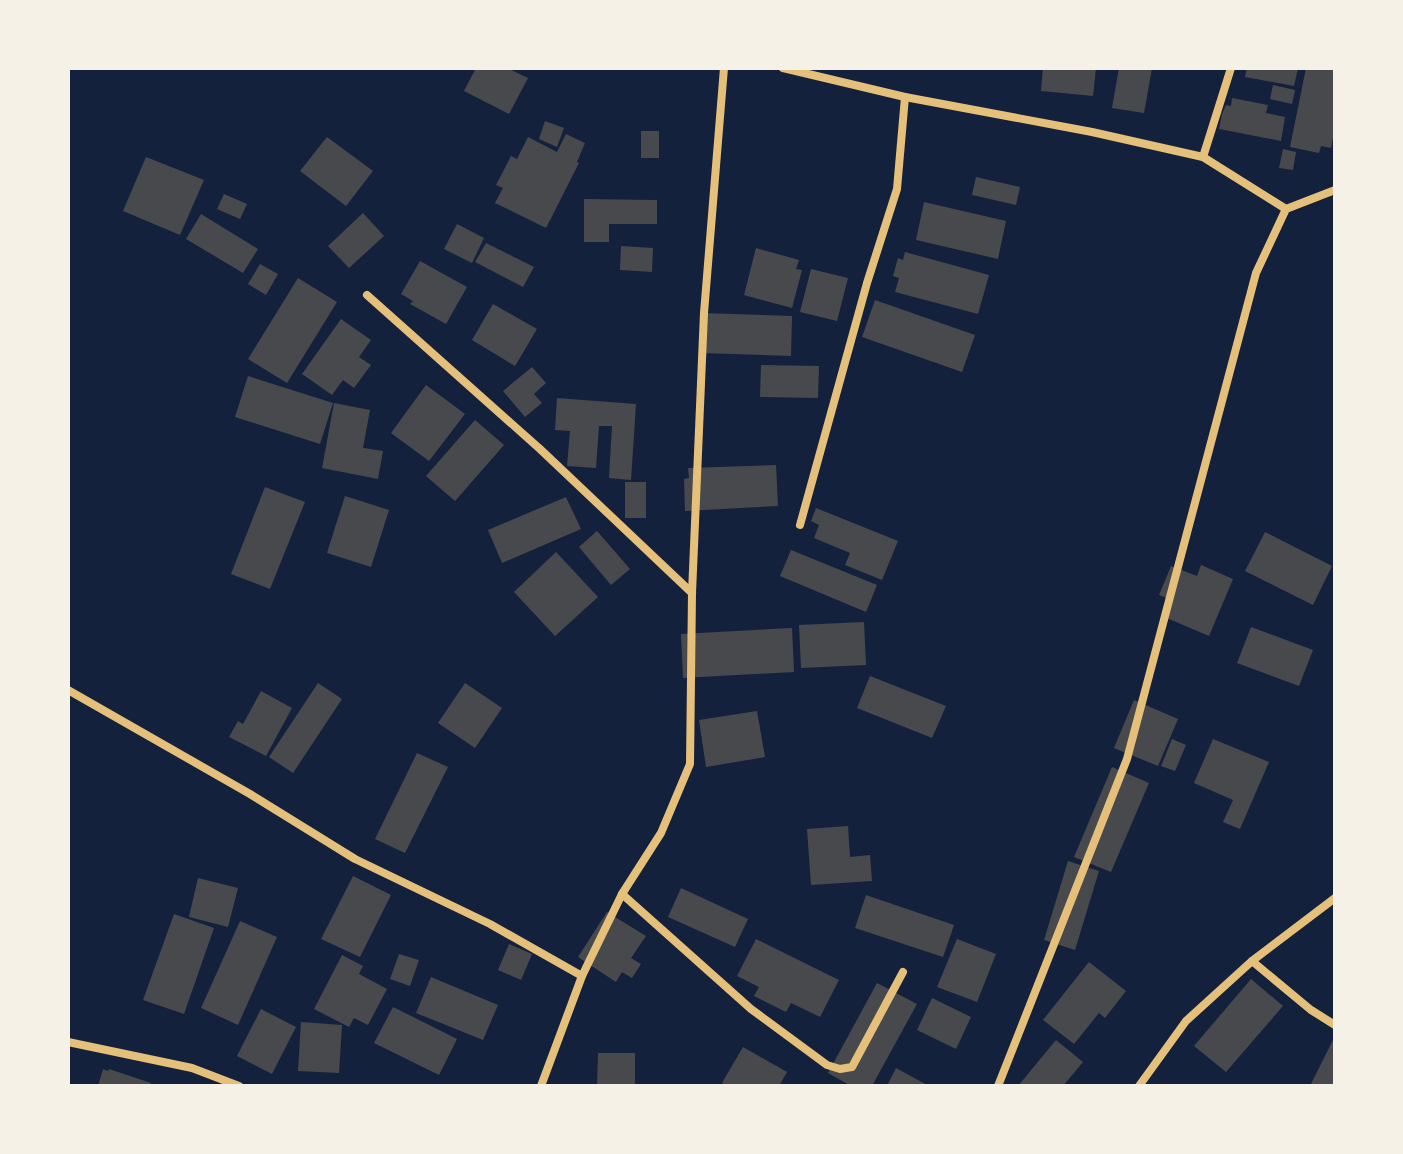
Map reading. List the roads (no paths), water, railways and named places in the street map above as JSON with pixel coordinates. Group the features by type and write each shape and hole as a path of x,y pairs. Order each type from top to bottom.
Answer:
{"street":[{"path":"541,1086 582,976 622,894 661,833 690,764 692,593 704,313 724,68"},
{"path":"783,68 905,97 1092,132 1203,157 1286,209"},
{"path":"1203,157 1231,68"},
{"path":"800,525 867,283 897,189 905,97"},
{"path":"998,1086 1127,759 1256,273 1286,209 1335,190"},
{"path":"367,295 540,449 692,593"},
{"path":"68,690 250,794 355,859 490,924 582,976"},
{"path":"622,894 751,1009 827,1065 840,1069 852,1067 903,972"},
{"path":"1139,1086 1186,1021 1252,961 1335,898"},
{"path":"1252,961 1311,1010 1335,1025"},
{"path":"68,1042 192,1068 239,1086"}]}
